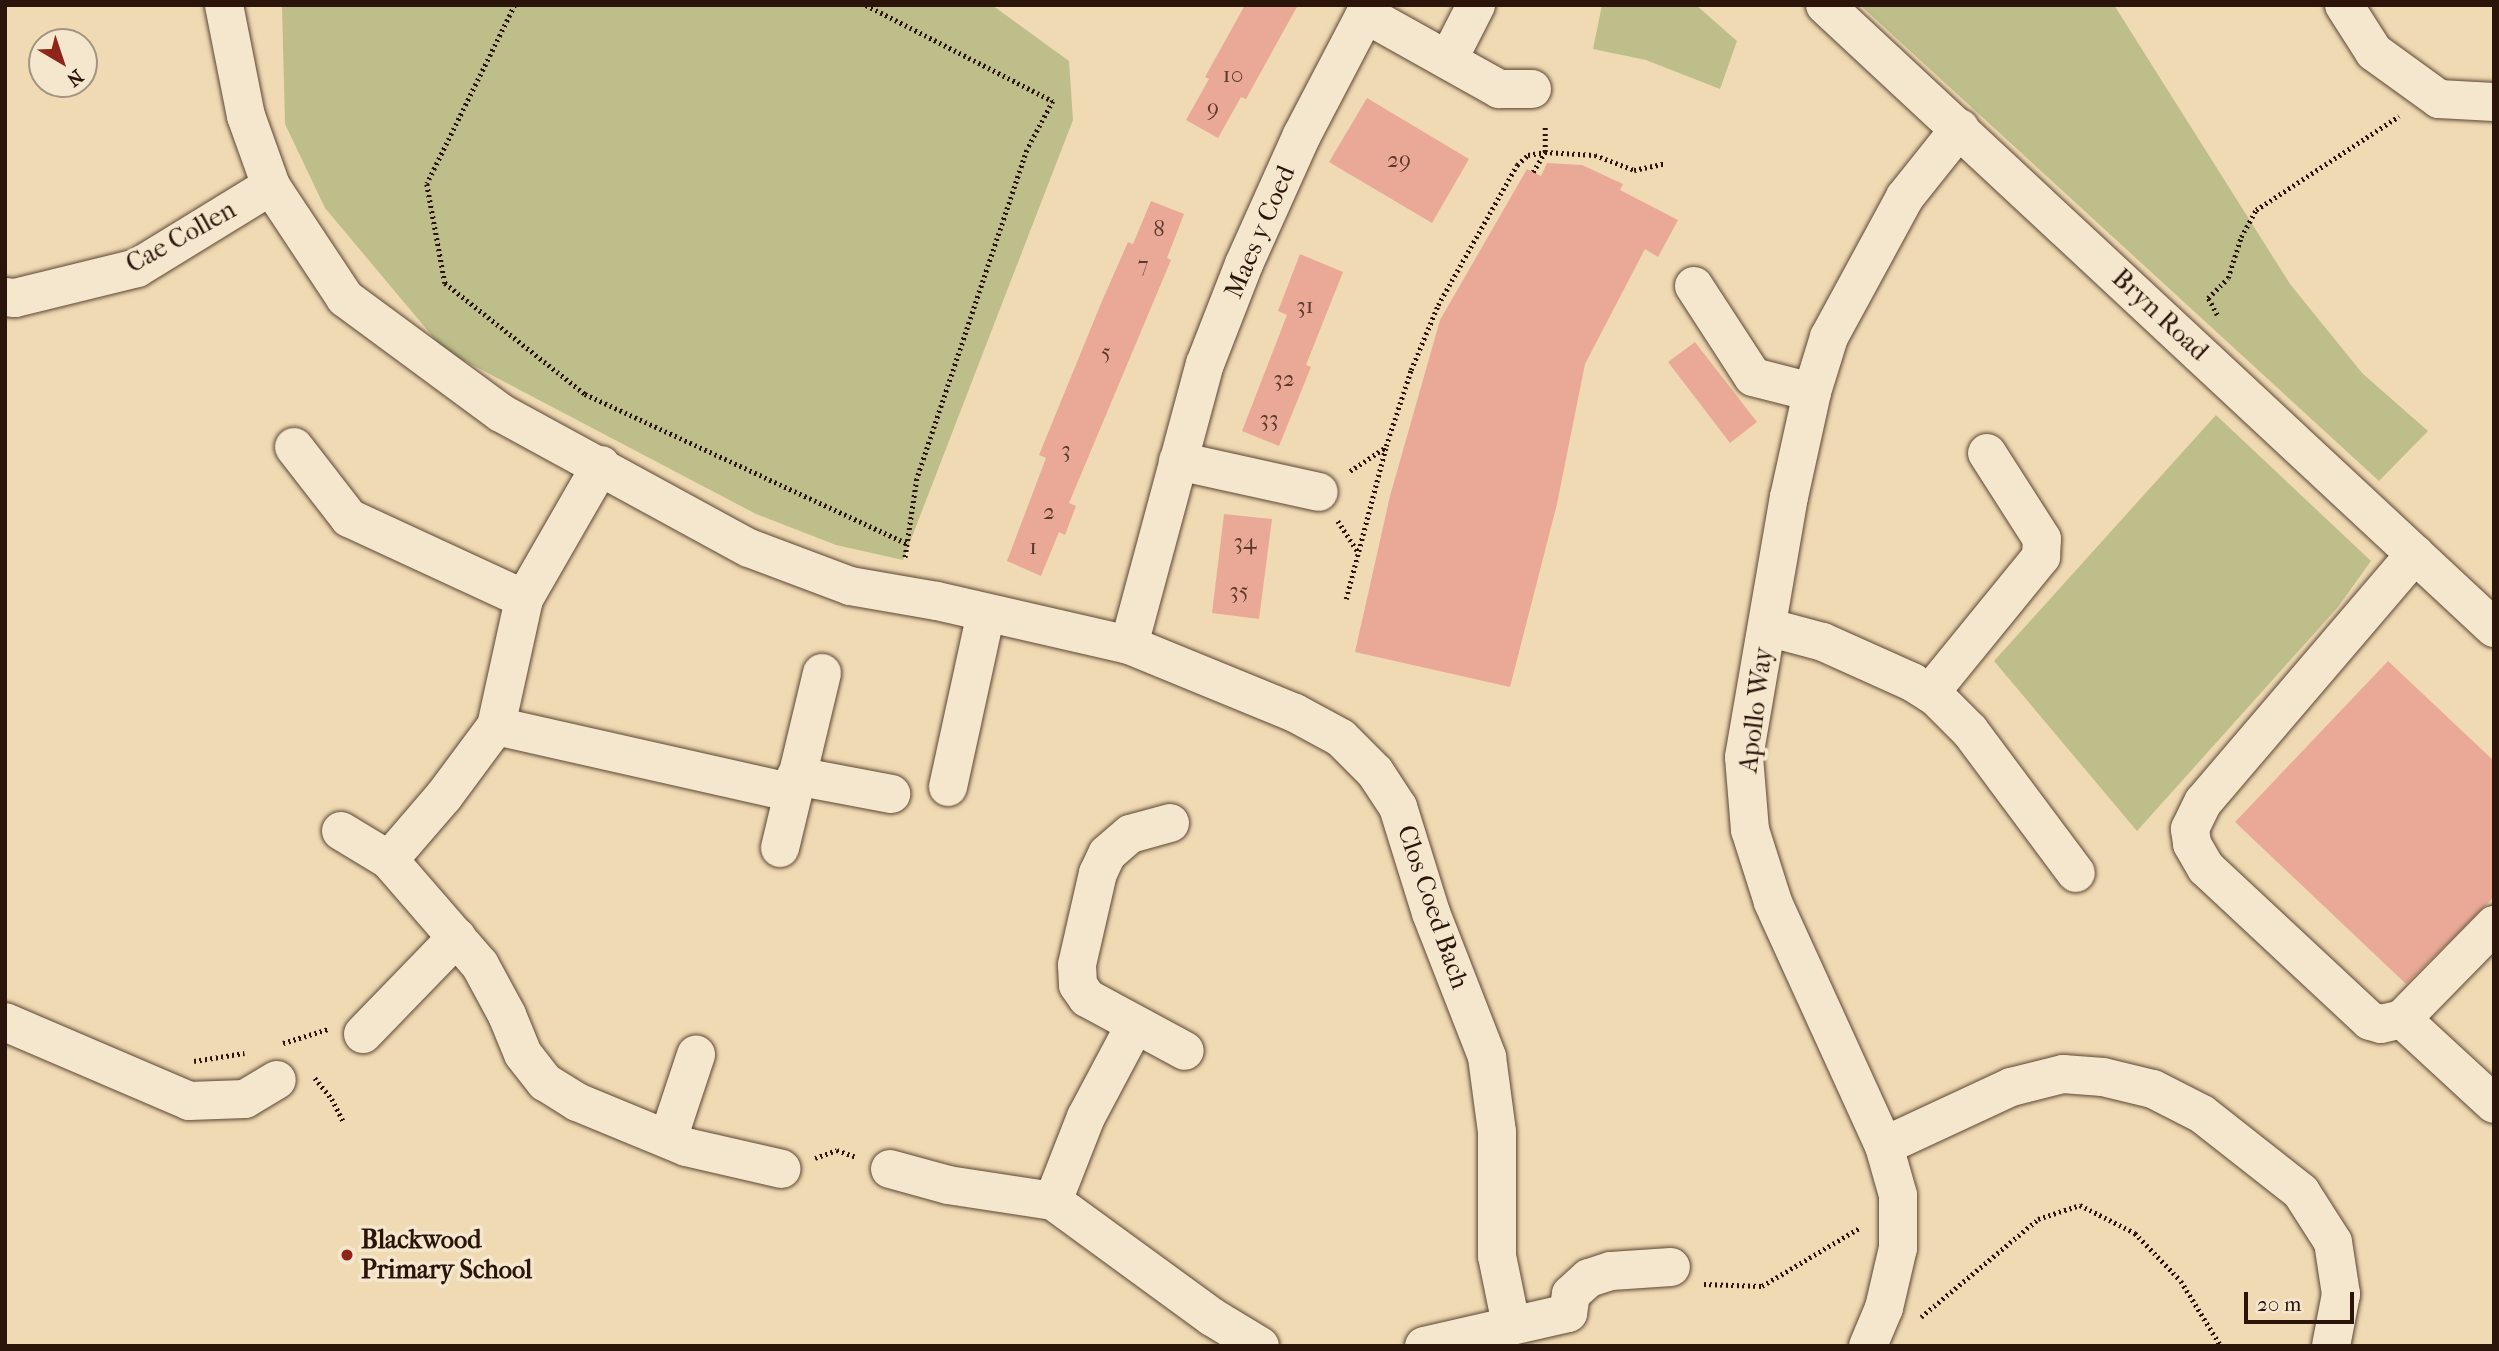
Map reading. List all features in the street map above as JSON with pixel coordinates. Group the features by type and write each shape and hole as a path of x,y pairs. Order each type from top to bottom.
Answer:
{"street":[{"name":"Clos Coed Bach","path":"224,5 246,116 271,186 345,298 501,413 601,465 749,548 850,586 1129,645 1295,713 1341,738 1375,772 1398,807 1432,914 1487,1057 1497,1132 1497,1256 1511,1324"},
{"path":"1448,60 1476,5"},
{"name":"Bryn Road","path":"1825,5 2494,628"},
{"path":"2344,5 2374,52 2439,99 2494,102"},
{"name":"Maes y Coed","path":"1129,645 1205,364 1244,264 1302,135 1368,10 1499,89 1539,102"},
{"name":"Apollo Way","path":"1868,1346 1884,1308 1898,1248 1898,1204 1884,1146 1773,902 1750,830 1744,757 1789,497 1812,392 1829,337 1899,208 1960,128"},
{"name":"Cae Collen","path":"5,297 15,298 137,268 271,186"},
{"path":"1694,286 1753,377 1812,392"},
{"path":"294,447 349,518 524,599"},
{"path":"1930,693 2041,557 2042,539 1987,453"},
{"path":"1178,461 1319,492"},
{"path":"388,860 444,796 496,726 524,599 601,465"},
{"path":"2415,554 2203,802 2190,829 2192,844 2206,868 2370,1021 2381,1024 2402,1019 2494,925"},
{"path":"948,787 986,613"},
{"path":"1767,627 1823,642 1930,693 1970,731 2076,873"},
{"path":"780,848 822,673"},
{"path":"496,726 798,772 891,794"},
{"path":"1170,822 1130,834 1119,842 1098,873 1077,965 1078,985 1087,998 1185,1051"},
{"path":"341,831 388,860 480,965 507,1014 523,1054 545,1082 577,1102 677,1143 782,1170"},
{"path":"363,1034 457,937"},
{"path":"2402,1019 2494,1104"},
{"path":"5,1022 189,1101 245,1098 277,1080"},
{"path":"1053,1201 1086,1117 1135,1025"},
{"path":"677,1143 696,1055"},
{"path":"1884,1146 2011,1087 2063,1074 2103,1077 2152,1089 2202,1114 2301,1192 2333,1242 2342,1294 2331,1346"},
{"path":"890,1169 948,1185 1053,1201 1212,1317 1260,1346"},
{"path":"1424,1346 1568,1313 1571,1294 1589,1278 1611,1271 1663,1267"}],"path":[{"path":"515,5 427,184 445,283 585,394 908,544"},
{"path":"866,5 1053,101 1027,150 917,479 900,595"},
{"path":"1533,172 1545,152 1539,102"},
{"path":"2219,319 2208,298 2228,278 2241,237 2256,210 2401,114"},
{"path":"1346,599 1386,446 1411,370 1438,305 1517,165 1528,155 1545,152 1595,155 1634,170 1663,164"},
{"path":"1319,492 1386,446"},
{"path":"782,1170 837,1150 890,1169"},
{"path":"1663,1267 1657,1283 1762,1286 1898,1204"},
{"path":"1917,1321 2038,1219 2080,1205 2134,1233 2181,1281 2221,1346"}],"green space":[{"path":"282,5 992,5 1069,61 1073,120 903,560 836,545 756,514 444,350 325,208 285,124"},
{"path":"1602,5 1696,5 1737,41 1720,89 1646,60 1593,49"},
{"path":"1860,5 2114,5 2290,284 2362,373 2428,431 2379,481"},
{"path":"2216,415 2371,561 2338,607 2137,831 1994,661"}],"building":[{"path":"1245,5 1298,5 1246,99 1241,97 1218,138 1186,120 1209,79 1205,77"},
{"path":"1367,98 1469,159 1432,223 1329,162"},
{"path":"1547,163 1582,165 1623,184 1620,190 1678,220 1658,257 1645,249 1585,364 1557,504 1510,687 1355,652 1390,496 1440,320 1527,169 1541,176"},
{"path":"1151,201 1184,214 1167,258 1171,260 1069,503 1076,506 1065,535 1059,532 1041,576 1007,561 1046,458 1039,455 1128,242 1133,244"},
{"path":"1300,254 1343,272 1306,365 1311,367 1279,446 1242,431 1287,315 1278,311"},
{"path":"1695,342 1757,422 1730,443 1668,362"},
{"path":"1224,514 1272,519 1259,619 1212,613"},
{"path":"2388,661 2494,761 2494,897 2406,984 2235,822"}],"place":[{"name":"Blackwood Primary School","path":"347,1255"}]}
